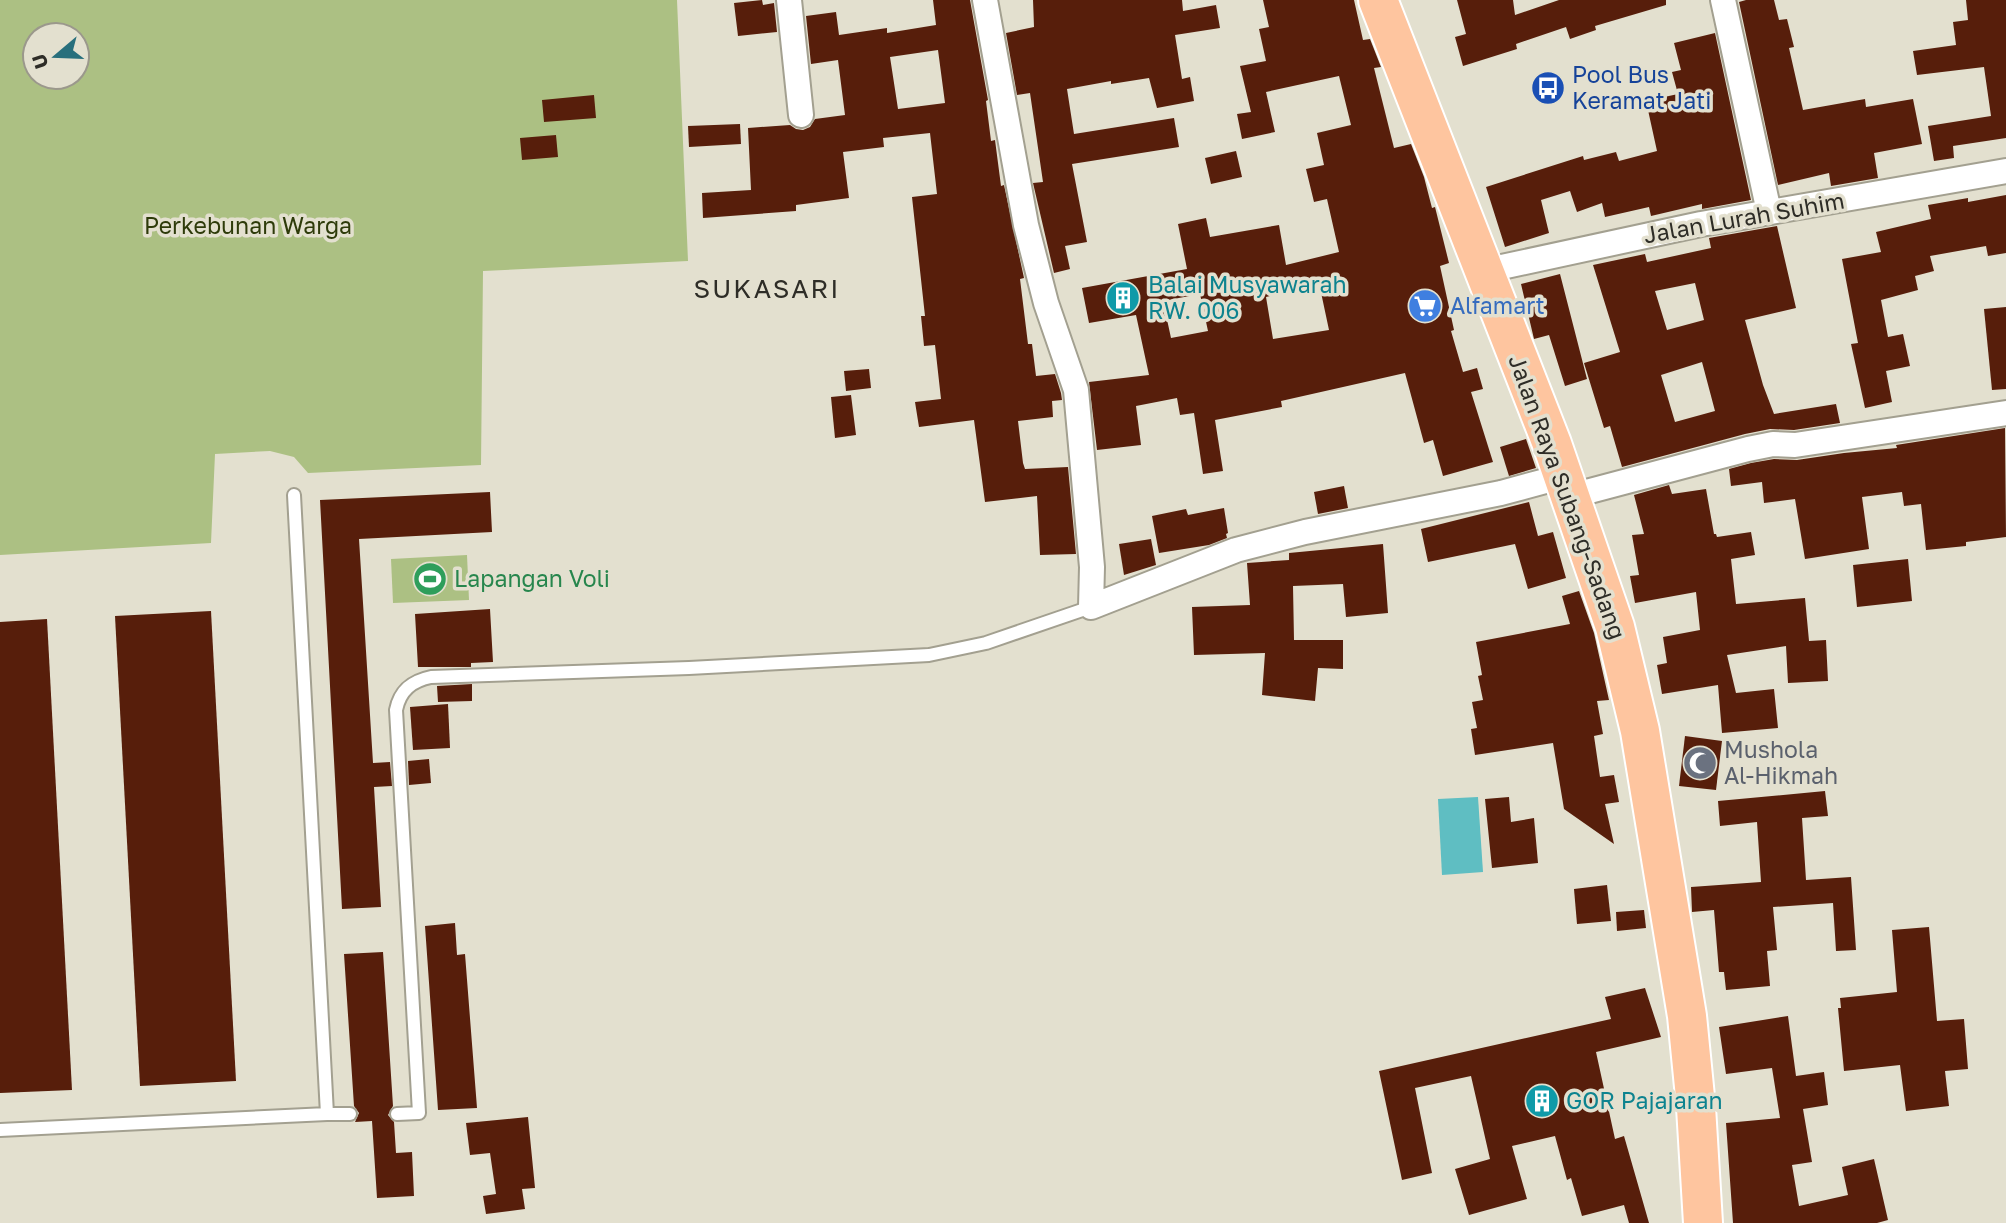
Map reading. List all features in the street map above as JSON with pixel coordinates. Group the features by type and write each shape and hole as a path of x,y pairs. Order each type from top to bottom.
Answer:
{"main road":[{"name":"Jalan Raya Subang-Sadang","path":"1378,0 1567,486 1615,627 1640,731 1687,1016 1703,1223"}],"street":[{"path":"789,0 801,116"},
{"path":"985,0 1026,225 1046,303 1076,390 1092,567 1091,607 1236,550 1305,532 1501,493 1567,486 1773,444 1796,445 2006,413"},
{"path":"1723,0 1769,212"},
{"name":"Jalan Lurah Suhim","path":"1483,271 1769,212 2006,171"}],"lane":[{"path":"294,495 327,1114"},
{"path":"397,1114 419,1113 396,710 403,691 410,685 431,677 929,655 986,643 1091,607"},
{"path":"0,1130 350,1114"}],"green space":[{"name":"Perkebunan Warga","path":"0,0 677,0 688,261 483,271 481,465 308,473 294,457 270,451 215,454 211,543 0,555"},
{"name":"Lapangan Voli","path":"467,555 469,600 393,603 391,559"}],"water":[{"path":"1478,797 1483,872 1442,875 1438,799"}],"building":[{"path":"762,0 763,5 774,3 777,32 738,36 734,3"},
{"path":"933,0 970,0 988,100 991,141 995,140 1001,186 1004,185 1024,278 1020,279 1028,344 1032,344 1036,376 1055,374 1062,400 1052,401 1053,417 1018,421 1023,463 1025,469 1068,467 1076,554 1040,555 1037,496 985,502 974,420 919,427 915,402 941,399 935,345 924,346 921,316 925,316 912,197 937,194 930,133 883,138 884,147 843,152 849,198 796,205 796,211 703,218 702,193 751,190 748,128 790,125 803,130 810,127 815,119 845,115 838,60 811,64 806,16 836,12 839,35 887,28 887,33 936,25","holes":["938,50 945,103 898,109 890,57"]},
{"path":"1033,0 1182,0 1183,11 1216,5 1220,28 1175,35 1182,79 1190,77 1194,101 1157,108 1149,78 1067,89 1074,134 1174,118 1179,147 1072,164 1087,242 1065,246 1070,269 1054,273 1033,183 1043,182 1030,93 1017,95 1006,33 1034,27"},
{"path":"1263,0 1354,0 1363,40 1370,39 1381,67 1374,68 1394,148 1411,144 1432,208 1435,207 1449,263 1440,266 1454,330 1451,331 1463,372 1477,368 1483,389 1471,392 1493,462 1443,476 1433,440 1424,443 1405,373 1281,401 1282,407 1215,420 1223,471 1203,474 1194,413 1180,415 1177,398 1136,406 1141,445 1097,450 1089,382 1149,375 1136,315 1089,323 1082,288 1187,269 1178,224 1206,218 1210,237 1279,225 1286,265 1339,252 1327,199 1314,202 1306,169 1324,165 1317,133 1351,125 1339,76 1266,92 1275,132 1242,139 1237,114 1251,112 1240,66 1266,61 1259,29 1269,27","holes":["1319,283 1329,330 1273,339 1266,297","1200,294 1208,331 1171,338 1163,301"]},
{"path":"1457,0 1513,0 1515,15 1559,0 1666,0 1666,5 1595,26 1596,30 1570,39 1566,27 1516,44 1517,49 1463,66 1455,37 1466,34"},
{"path":"1774,0 1779,20 1787,19 1794,47 1789,48 1803,110 1865,99 1866,107 1913,99 1922,144 1874,153 1878,178 1831,186 1829,173 1778,185 1739,2"},
{"path":"1966,0 2006,0 2006,138 1953,146 1954,158 1934,161 1928,126 1991,116 1984,67 1917,75 1913,51 1956,45 1953,22 1968,20"},
{"path":"1715,33 1751,200 1702,209 1702,204 1651,216 1649,207 1605,217 1602,203 1577,212 1570,191 1541,200 1549,233 1505,247 1486,187 1583,156 1584,160 1616,152 1619,161 1657,151 1646,101 1678,94 1672,72 1681,70 1674,43"},
{"path":"594,95 596,118 544,122 542,100"},
{"path":"740,124 741,144 689,147 688,126"},
{"path":"556,135 558,157 522,160 520,138"},
{"path":"1236,151 1242,177 1211,184 1205,158"},
{"path":"2006,195 2006,253 1988,256 1986,246 1930,256 1934,271 1915,276 1918,290 1881,300 1888,337 1903,334 1910,366 1886,371 1892,402 1865,408 1851,344 1858,343 1842,259 1881,252 1876,232 1931,219 1928,205 1968,198 1968,202"},
{"path":"1777,226 1796,308 1745,320 1763,385 1774,414 1836,404 1840,423 1745,434 1622,467 1610,426 1604,428 1584,363 1620,352 1593,265 1645,254 1647,262 1711,248 1709,238","holes":["1695,283 1704,320 1667,330 1655,291","1702,362 1715,411 1675,422 1661,375"]},
{"path":"1560,274 1587,379 1565,386 1549,335 1534,339 1521,284"},
{"path":"2006,307 2006,389 1992,390 1984,309"},
{"path":"869,369 871,388 846,391 844,371"},
{"path":"851,395 856,435 835,438 831,397"},
{"path":"2005,428 2006,537 1966,542 1966,546 1926,550 1921,504 1904,506 1902,492 1862,497 1869,549 1805,559 1795,499 1764,503 1762,482 1731,486 1729,469 1751,463 1897,448 1896,445"},
{"path":"1526,439 1536,468 1509,476 1500,447"},
{"path":"1669,485 1672,494 1706,489 1714,534 1717,537 1751,532 1755,555 1731,559 1736,604 1805,598 1809,641 1826,640 1828,681 1788,683 1786,646 1727,655 1736,693 1774,689 1778,728 1722,733 1718,685 1662,694 1657,665 1667,663 1663,637 1700,630 1696,592 1635,603 1630,576 1639,575 1632,535 1644,534 1634,495"},
{"path":"1344,486 1348,508 1318,514 1314,492"},
{"path":"490,492 492,532 359,539 373,763 390,762 392,786 374,787 381,907 342,909 320,500"},
{"path":"1529,502 1538,536 1553,532 1566,578 1528,589 1515,544 1428,562 1421,529"},
{"path":"1224,508 1227,538 1209,545 1159,553 1152,516 1186,509 1188,515"},
{"path":"1151,539 1156,565 1124,575 1119,544"},
{"path":"1383,544 1388,613 1346,617 1343,584 1293,586 1294,640 1343,640 1343,669 1318,668 1315,701 1262,695 1265,653 1194,655 1192,607 1250,605 1247,563 1289,560 1289,553"},
{"path":"1908,559 1912,601 1857,607 1853,565"},
{"path":"1579,591 1594,633 1609,700 1597,701 1603,734 1594,736 1600,777 1614,775 1619,802 1605,804 1614,844 1564,809 1553,743 1475,755 1471,729 1477,728 1472,702 1483,700 1476,642 1570,624 1562,596"},
{"path":"490,609 493,662 471,663 471,667 418,667 415,614"},
{"path":"211,611 236,1081 140,1086 115,616"},
{"path":"47,619 72,1090 0,1093 0,622"},
{"path":"472,684 472,701 438,702 437,686"},
{"path":"448,704 450,748 413,750 410,707"},
{"name":"Mushola Al-Hikmah","path":"1685,736 1722,741 1716,790 1679,786"},
{"path":"429,759 431,783 409,785 408,761"},
{"path":"1825,791 1828,816 1802,818 1806,880 1851,877 1856,950 1836,951 1833,903 1773,907 1777,950 1767,951 1770,986 1726,990 1724,972 1719,972 1714,910 1692,912 1691,887 1761,882 1757,822 1720,826 1718,801"},
{"path":"1509,797 1511,822 1534,818 1538,863 1492,868 1485,799"},
{"path":"1607,885 1611,921 1577,924 1574,889"},
{"path":"1644,910 1646,928 1617,931 1616,912"},
{"path":"455,923 457,955 465,954 477,1108 438,1110 425,926"},
{"path":"1929,927 1937,1021 1964,1019 1968,1069 1945,1071 1949,1106 1906,1111 1900,1065 1844,1071 1838,1008 1841,1008 1840,998 1897,992 1892,930"},
{"path":"383,952 393,1106 388,1115 394,1122 396,1153 412,1152 414,1196 377,1198 372,1121 355,1122 359,1113 354,1106 344,954"},
{"path":"1645,988 1661,1037 1596,1052 1615,1139 1624,1136 1649,1223 1629,1223 1624,1205 1582,1216 1571,1178 1567,1180 1555,1136 1512,1146 1527,1199 1469,1215 1455,1169 1490,1159 1471,1076 1415,1088 1432,1173 1402,1180 1379,1071 1611,1019 1605,997"},
{"path":"1788,1016 1796,1076 1824,1072 1828,1105 1803,1109 1812,1162 1792,1165 1799,1206 1848,1195 1842,1167 1874,1159 1888,1220 1877,1223 1733,1223 1726,1123 1780,1118 1772,1068 1726,1074 1719,1027"},
{"path":"528,1117 535,1188 522,1189 525,1209 486,1214 483,1196 496,1194 490,1153 470,1155 466,1123"}],"place":[{"name":"Pool Bus Keramat Jati","path":"1548,88"},
{"name":"Balai Musyawarah RW. 006","path":"1123,298"},
{"name":"Alfamart","path":"1425,306"},
{"name":"Lapangan Voli","path":"430,579"},
{"name":"Mushola Al-Hikmah","path":"1700,763"},
{"name":"GOR Pajajaran","path":"1542,1101"}],"district":[{"name":"SUKASARI","path":"767,289"}]}
